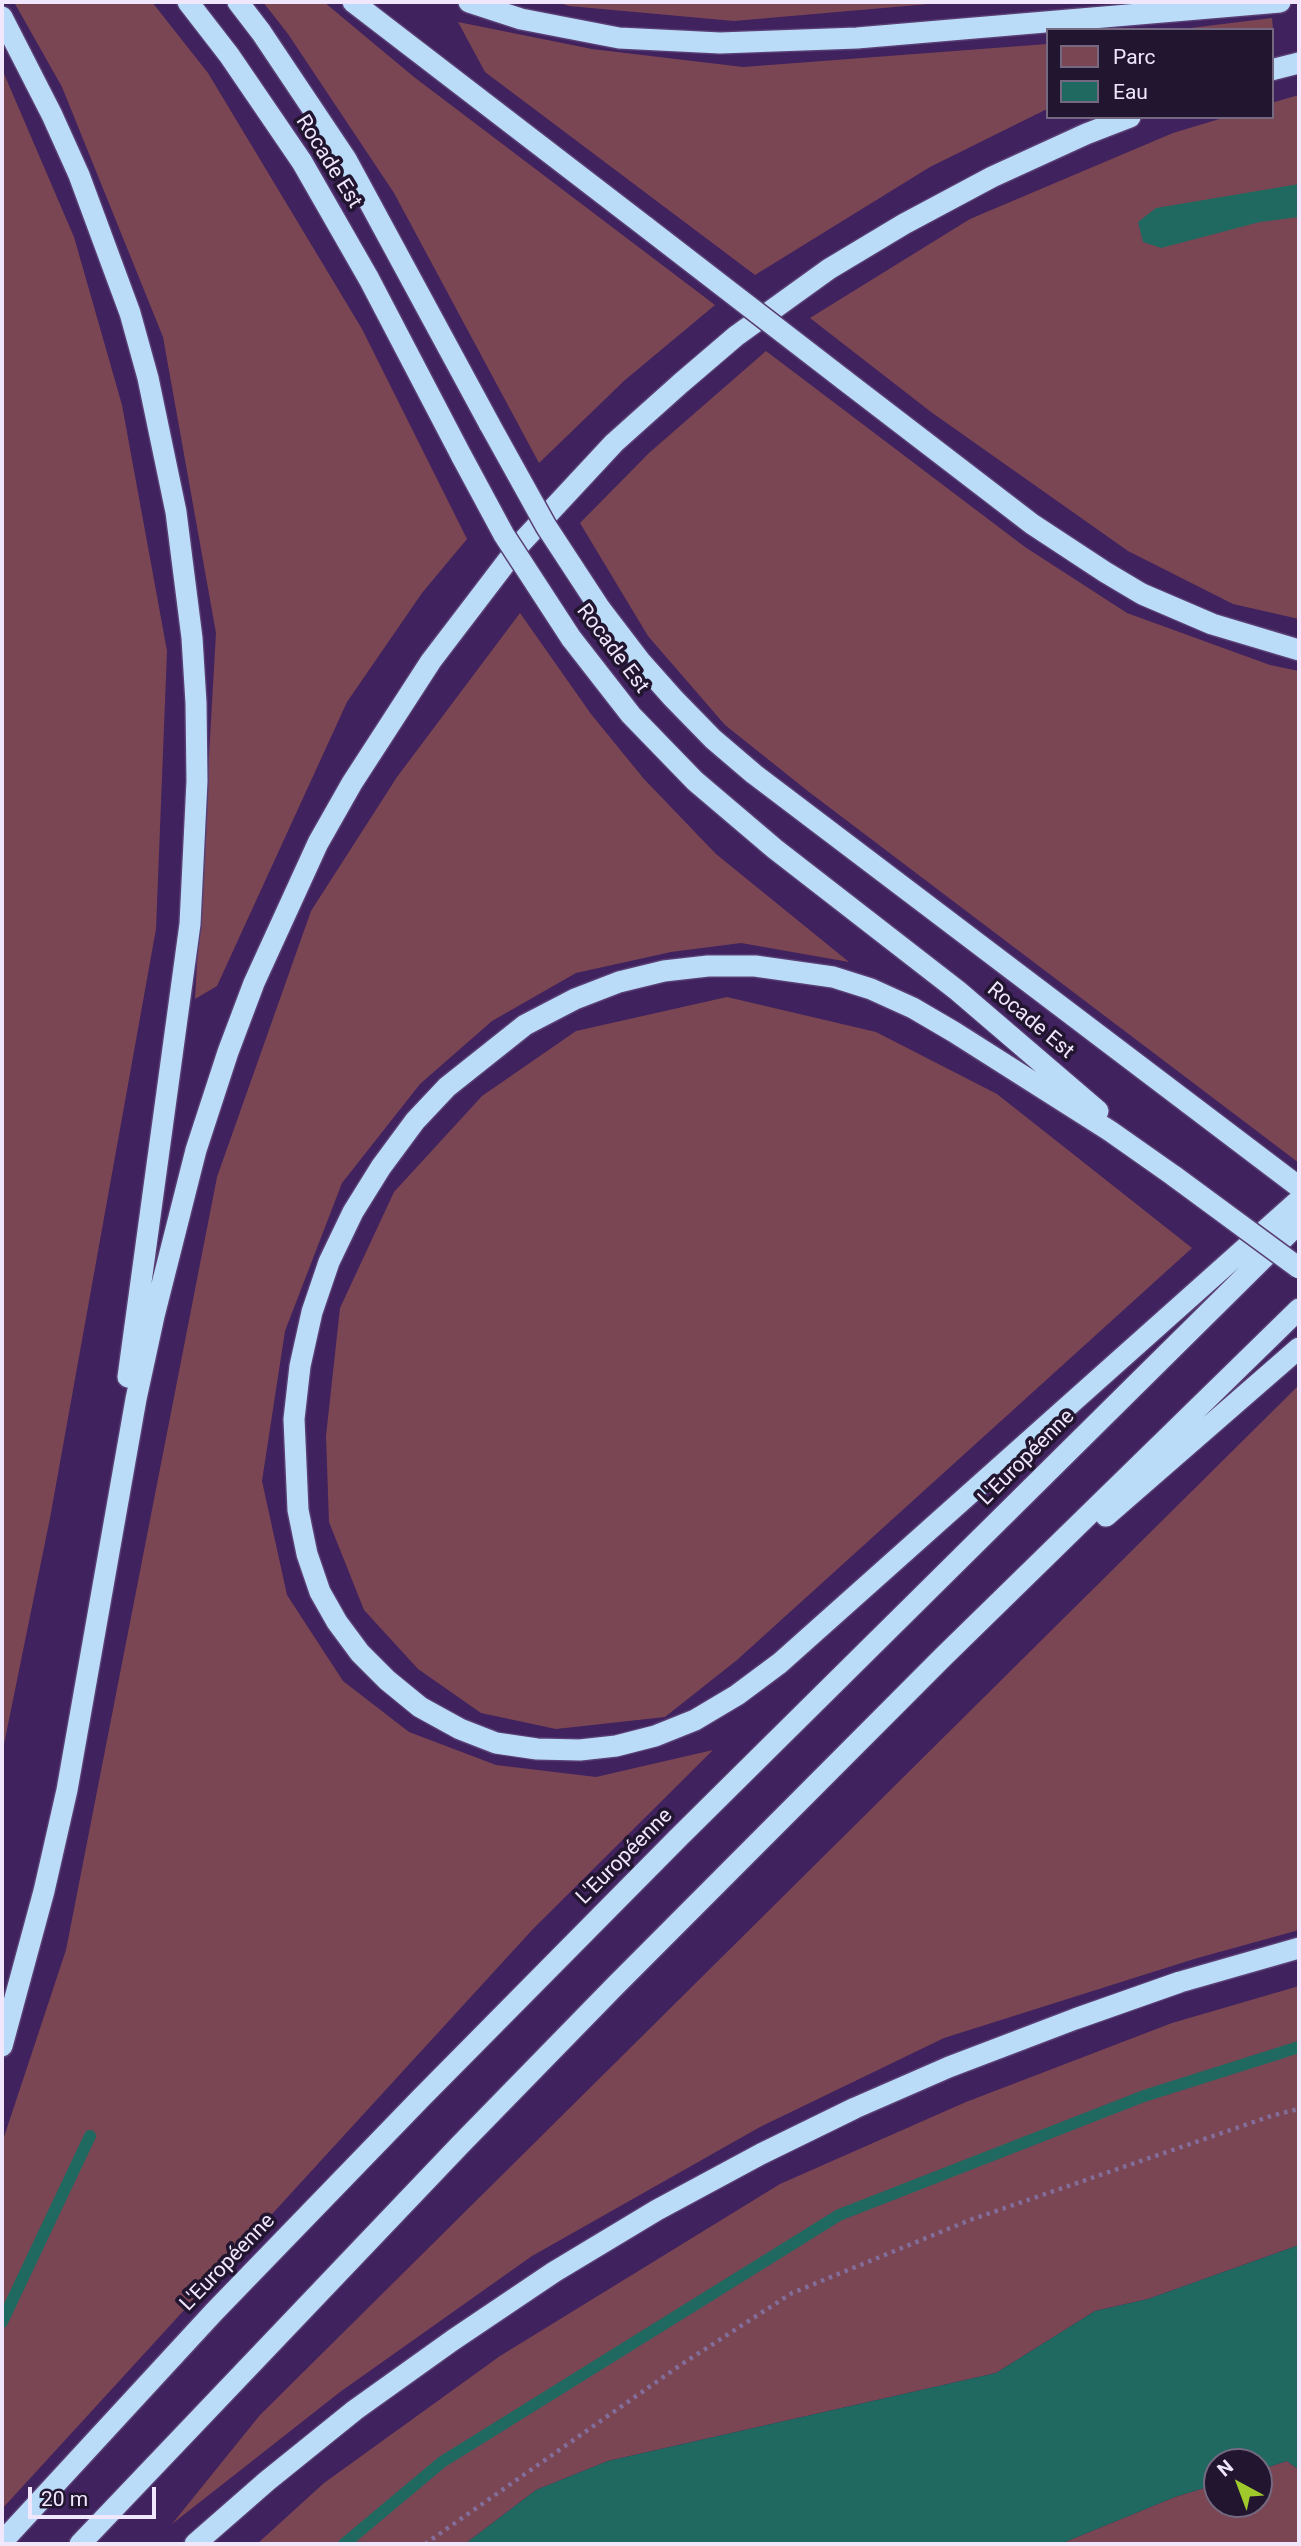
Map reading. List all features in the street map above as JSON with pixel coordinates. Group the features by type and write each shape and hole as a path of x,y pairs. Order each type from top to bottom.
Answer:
{"highway":[{"name":"Rocade Est","path":"188,2 229,55 309,173 369,279 504,535 571,638 631,715 695,782 765,841 958,991 1174,1176"},
{"path":"238,2 346,159 552,537 599,607 641,662 673,698 713,739 754,774 1299,1186"},
{"path":"353,2 993,496 1142,594 1212,624 1299,650"},
{"path":"469,2 521,19 607,36 668,42 720,43 858,38 1280,2"},
{"path":"2,17 79,175 130,313 148,378 176,512 186,572 197,703 197,793 190,924 82,1701"},
{"path":"1273,70 1299,63"},
{"path":"2,2046 47,1879 67,1790 136,1399 196,1150 254,983 318,843 394,715 474,602 521,543 614,443 736,336 829,269 904,224 992,177 1125,119"},
{"path":"1299,1200 780,1662 737,1695 695,1720 655,1736 616,1746 580,1750 537,1749 496,1743 460,1729 421,1707 360,1653 320,1592 307,1554 298,1510 294,1419 300,1366 312,1312 329,1262 353,1212 381,1167 415,1121 439,1095 485,1054 526,1025 575,999 619,982 664,971 708,966 755,966 833,977 871,989 913,1008 954,1032 1110,1130 1174,1176 1299,1268"},
{"name":"L'Européenne","path":"2,2542 214,2312 421,2098 699,1817 1299,1223"},
{"path":"80,2544 460,2145 943,1657 1299,1309"},
{"path":"943,1657 1299,1348"},
{"path":"195,2544 355,2410 453,2340 554,2272 657,2210 749,2160 855,2108 949,2067 1180,1982 1299,1948"}],"path":[{"path":"425,2544 682,2364 792,2293 970,2220 1274,2115 1299,2109"}],"green space":[{"path":"14,2 152,2 208,73 362,329 467,539 422,593 347,702 217,986 195,999 216,633 163,337 62,87"},
{"path":"263,2 324,2 414,77 715,305 625,380 539,463 394,193 288,34"},
{"path":"556,2 952,2 734,21 569,6"},
{"path":"1272,18 1273,28 1190,28"},
{"path":"458,22 592,49 743,67 1046,44 1046,109 930,167 755,275 485,72"},
{"path":"2,69 74,237 122,405 167,651 156,929 50,1518 2,1754"},
{"path":"1299,95 1299,619 1233,604 1128,551 931,412 810,318 970,219 1173,133 1219,119 1273,119 1273,102"},
{"path":"766,351 1025,547 1127,613 1270,665 1299,671 1299,1163 809,792 725,725 648,636 580,523 649,453"},
{"path":"520,613 591,714 644,779 716,854 849,962 741,943 671,952 576,973 492,1021 420,1084 342,1183 285,1331 262,1481 287,1595 343,1681 409,1732 496,1765 596,1777 713,1750 533,1929 2,2509 2,2143 66,1950 217,1177 311,911 397,777"},
{"path":"727,997 876,1032 997,1094 1192,1248 737,1660 665,1717 556,1729 481,1713 418,1669 364,1610 329,1522 326,1436 340,1308 394,1192 482,1096 576,1031"},
{"path":"1299,1385 1299,1930 1194,1959 944,2038 760,2127 532,2256 340,2392 172,2524 260,2415"},
{"path":"1299,1986 1299,2245 1148,2299 1095,2311 996,2373 608,2461 536,2490 465,2544 257,2544 324,2483 500,2356 780,2184 966,2102 1172,2023"},
{"path":"1287,2461 1299,2470 1299,2544 1060,2544 1203,2488 1203,2518 1273,2518 1273,2466"}],"water":[{"path":"1299,184 1299,217 1260,222 1161,248 1143,242 1138,222 1156,208"},
{"path":"1299,2245 1299,2470 1287,2461 1273,2466 1273,2448 1203,2448 1203,2488 1060,2544 465,2544 536,2490 608,2461 996,2373 1095,2311 1148,2299"}],"waterway":[{"path":"344,2544 442,2462 839,2215 1144,2096 1299,2047"},
{"path":"2,2322 90,2136"}]}
